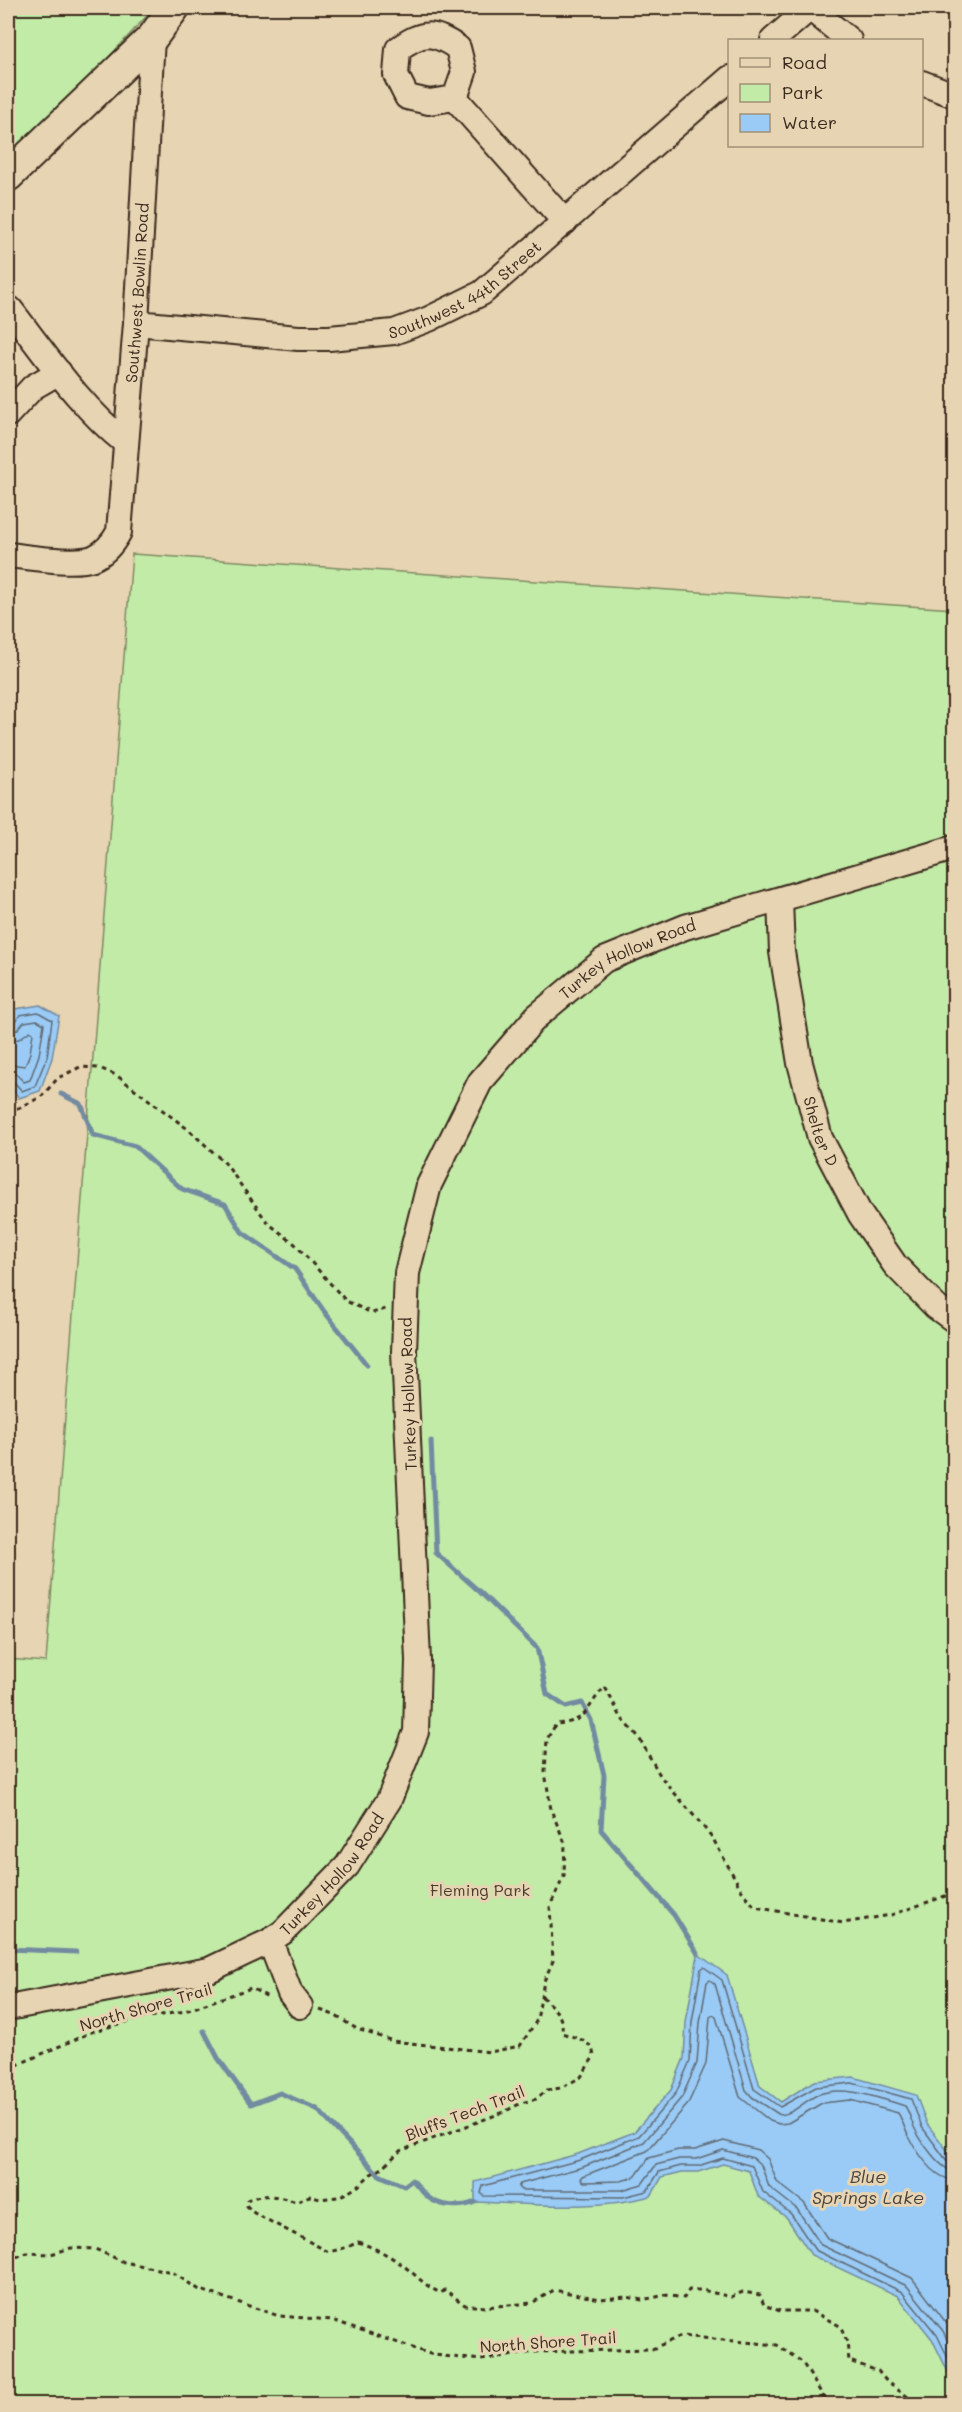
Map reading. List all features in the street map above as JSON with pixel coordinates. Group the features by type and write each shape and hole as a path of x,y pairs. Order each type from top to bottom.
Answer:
{"main road":[{"path":"8,176 152,38 174,8"}],"street":[{"path":"774,39 810,8 848,39"},
{"name":"Southwest Bowlin Road","path":"8,555 79,560 93,558 112,545 119,532 136,323 152,38"},
{"name":"Southwest 44th Street","path":"136,323 298,338 361,337 394,332 459,306 482,293 728,79"},
{"path":"923,84 954,95"},
{"path":"455,98 565,222"},
{"path":"8,309 109,429 126,443"},
{"path":"8,414 33,387 59,372"},
{"name":"Turkey Hollow Road","path":"8,2008 209,1970 270,1941 283,1932 347,1866 390,1800 416,1732 418,1660 404,1351 407,1273 429,1185 480,1082 536,1017 604,960 685,927 954,848"},
{"name":"Shelter D","path":"780,900 782,952 800,1063 820,1138 860,1214 895,1265 936,1307 954,1320"},
{"path":"270,1941 290,1993 300,2006"}],"path":[{"path":"8,1109 19,1108 41,1097 58,1078 80,1067 99,1068 116,1076 189,1130 225,1163 268,1223 295,1244 346,1301 372,1313 406,1305"},
{"name":"North Shore Trail","path":"8,2069 94,2031 137,2019 185,2011 251,1988 285,2006 311,2007 334,2015 357,2029 393,2042 490,2052 520,2046 537,2020 544,1981 554,1961 550,1905 564,1876 564,1843 551,1810 545,1772 547,1740 556,1724 571,1723 587,1713 595,1697 605,1687 622,1719 638,1736 661,1777 712,1837 742,1891 755,1907 843,1923 891,1915 954,1893"},
{"name":"Bluffs Tech Trail","path":"542,1996 563,2022 562,2033 580,2039 592,2047 594,2056 581,2077 561,2088 547,2090 536,2099 400,2151 356,2188 338,2197 320,2199 309,2196 297,2202 276,2195 257,2196 247,2199 246,2205 254,2213 329,2252 358,2242 380,2249 413,2273 430,2289 441,2293 445,2290 465,2305 485,2307 532,2303 554,2290 600,2299 627,2297 642,2300 666,2295 684,2298 689,2290 702,2290 731,2297 743,2292 760,2295 764,2305 780,2311 812,2311 840,2326 848,2342 849,2361 878,2371 888,2384 918,2404"},
{"name":"North Shore Trail","path":"8,2260 27,2253 51,2254 71,2248 95,2249 124,2262 172,2272 198,2289 279,2316 332,2320 433,2355 482,2360 534,2352 652,2349 681,2336 777,2345 802,2362 828,2404"}],"green space":[{"path":"8,8 154,8 88,80 8,160"},
{"name":"Fleming Park","path":"132,554 954,609 954,2404 8,2404 8,1659 46,1662"}],"water":[{"path":"40,1005 59,1016 52,1058 40,1091 19,1098 8,1083 8,1023 15,1009"},
{"name":"Blue Springs Lake","path":"698,1954 727,1975 760,2086 781,2102 814,2081 853,2077 916,2095 927,2124 954,2159 954,2384 932,2339 898,2296 811,2255 787,2218 758,2196 749,2171 723,2164 698,2172 682,2172 662,2177 651,2196 608,2204 475,2202 475,2182 578,2154 634,2132 671,2090 684,2058 686,2022"}],"waterway":[{"path":"61,1094 81,1104 93,1135 135,1146 182,1189 225,1204 242,1232 295,1269 323,1310 367,1365"},
{"path":"431,1441 436,1553 537,1648 547,1694 566,1707 582,1703 591,1720 604,1775 601,1830 674,1915 698,1954"},
{"path":"8,1949 76,1952"},
{"path":"204,2031 218,2058 251,2104 280,2093 317,2109 379,2175 404,2186 412,2180 427,2196 445,2205 458,2206 475,2202"}]}
